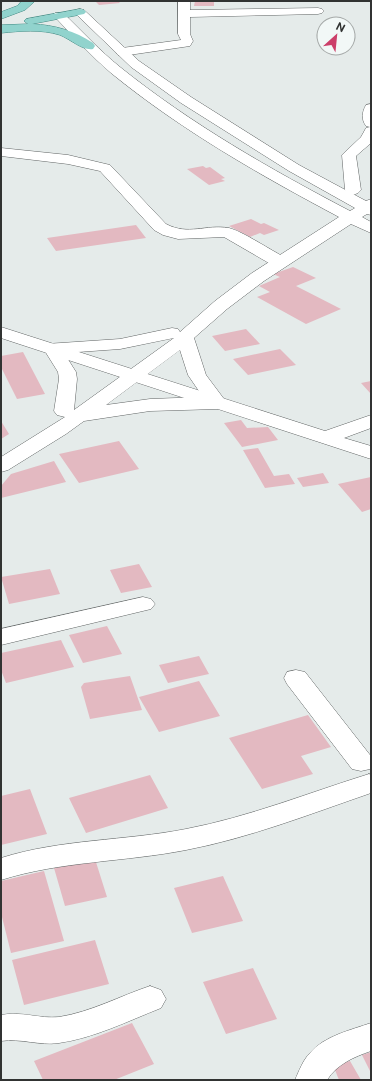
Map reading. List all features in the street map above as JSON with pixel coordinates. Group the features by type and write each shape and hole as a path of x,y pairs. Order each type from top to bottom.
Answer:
{"main road":[{"path":"1,18 21,8 29,1"},
{"path":"1,18 74,6"},
{"path":"1,28 54,10"},
{"path":"1,28 24,28 58,31 72,35 89,46"}],"street":[{"path":"122,52 186,43 187,41 184,34 184,1"},
{"path":"74,6 135,64 186,100 294,168 369,207"},
{"path":"54,10 89,46 116,70 195,128 303,192 371,228"},
{"path":"185,14 318,11"},
{"path":"371,108 369,114 371,123"},
{"path":"353,190 349,155 371,132"},
{"path":"1,152 78,161 105,168 160,227 166,231 183,236 221,232 228,233 280,262"},
{"path":"327,186 353,190 371,190"},
{"path":"2,465 35,445 70,414 280,262 350,217 369,207"},
{"path":"315,240 359,236"},
{"path":"1,332 371,453"},
{"path":"52,348 120,344 179,335"},
{"path":"179,335 198,375 217,403"},
{"path":"52,348 67,372 70,414"},
{"path":"70,414 146,404 186,402 217,403"},
{"path":"324,438 371,421"},
{"path":"1,637 143,604"},
{"path":"1,869 20,863 67,855 185,840 234,829 368,775 296,678"},
{"path":"1,1028 21,1026 43,1030 59,1030 76,1026 150,999"},
{"path":"311,1080 320,1063 332,1051 371,1037"}],"building":[{"path":"95,1 118,1 120,3 99,5"},
{"path":"195,1 214,1 214,6 194,6"},
{"path":"203,166 206,168 210,167 225,178 221,179 225,181 209,185 187,169"},
{"path":"251,219 279,230 264,235 260,233 250,237 229,226"},
{"path":"136,225 146,238 56,251 47,238"},
{"path":"293,267 316,278 296,286 341,309 306,324 257,297 270,292 259,286 280,277 273,274"},
{"path":"246,329 260,344 225,351 212,336"},
{"path":"280,349 296,365 248,375 233,359"},
{"path":"23,352 45,394 17,399 1,367 1,356"},
{"path":"371,381 371,394 361,383"},
{"path":"241,420 247,428 268,427 278,440 242,447 224,423"},
{"path":"1,421 9,434 1,439"},
{"path":"119,441 139,469 79,483 59,454"},
{"path":"258,448 274,476 289,474 295,484 265,488 243,450"},
{"path":"54,461 66,482 1,498 1,486 11,474"},
{"path":"323,473 329,483 303,487 297,478"},
{"path":"371,477 371,509 362,512 338,484"},
{"path":"139,564 152,587 121,593 110,570"},
{"path":"50,569 60,594 9,604 1,577"},
{"path":"107,626 122,654 83,663 69,635"},
{"path":"61,640 74,667 6,683 1,670 1,653"},
{"path":"199,656 209,674 168,683 159,665"},
{"path":"130,676 142,710 90,719 81,687 84,683"},
{"path":"199,681 220,716 159,732 139,697"},
{"path":"308,715 331,747 301,756 313,774 262,789 229,738"},
{"path":"150,775 168,808 86,833 69,798"},
{"path":"30,789 47,834 1,845 1,796"},
{"path":"95,859 107,897 65,906 54,868"},
{"path":"44,871 64,941 11,953 1,913 1,881"},
{"path":"223,876 243,921 192,933 174,888"},
{"path":"95,940 109,984 24,1005 12,960"},
{"path":"253,968 277,1019 226,1034 203,982"},
{"path":"132,1023 154,1064 114,1080 43,1080 34,1061"},
{"path":"371,1052 371,1073 362,1055"},
{"path":"350,1061 361,1080 339,1080 333,1065"}]}
